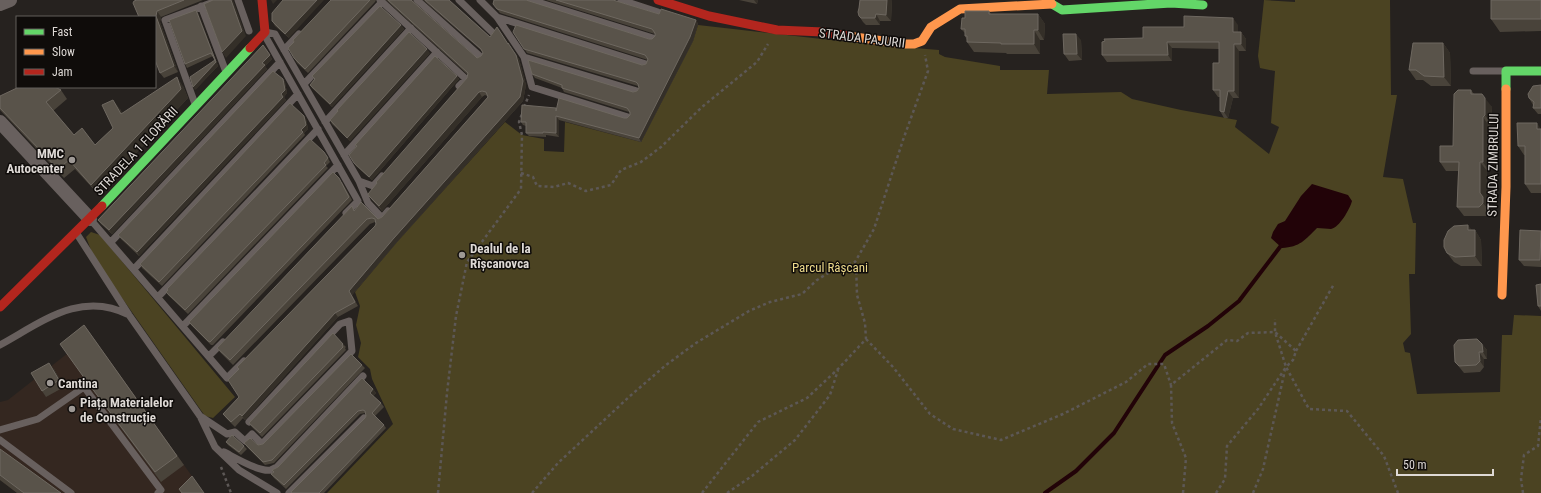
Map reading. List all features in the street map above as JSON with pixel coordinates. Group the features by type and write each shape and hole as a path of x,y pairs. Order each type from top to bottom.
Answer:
{"street":[{"path":"0,4 10,0"},
{"path":"262,0 264,33"},
{"name":"STRADA PAJURII","path":"658,0 709,16 777,30 823,32 904,44 914,44 922,41 931,27 960,9 1051,2 1062,10 1171,3 1204,5"},
{"name":"STRADELA 1 FLORĂRII","path":"0,307 90,219 264,33"},
{"path":"1506,71 1541,71"},
{"name":"STRADA ZIMBRULUI","path":"1502,295 1506,187 1506,71"},
{"path":"0,122 90,219"}],"lane":[{"path":"196,105 165,20 219,0"},
{"path":"238,0 249,31"},
{"path":"418,0 480,57"},
{"path":"459,0 492,32"},
{"path":"480,0 497,18 524,57 532,87 628,117"},
{"path":"531,0 653,38"},
{"path":"621,0 658,12"},
{"path":"304,84 381,1 466,79 455,91"},
{"path":"201,6 226,73"},
{"path":"497,18 646,64"},
{"path":"284,50 305,28"},
{"path":"325,122 411,28"},
{"path":"264,33 275,34 359,181 368,203 382,218 392,206"},
{"path":"264,33 358,201 342,217"},
{"path":"344,155 437,52"},
{"path":"524,57 636,91"},
{"path":"111,242 280,62"},
{"path":"1473,71 1506,71"},
{"path":"134,269 298,94"},
{"path":"158,297 318,129"},
{"path":"183,326 338,164"},
{"path":"359,181 372,186 388,168"},
{"path":"90,219 228,378 249,356"},
{"path":"76,232 129,315 200,416 215,447 239,470 277,493"},
{"path":"0,345 59,313 79,306 106,306 120,310 129,315"},
{"path":"200,416 227,434 235,432 245,441 252,434 262,444 352,351 349,321 340,324 249,422"},
{"path":"209,356 230,334"},
{"path":"215,447 239,460 263,470 270,470 277,467 364,376"},
{"path":"0,430 38,419 84,387 161,490 158,493"},
{"path":"289,493 364,418"},
{"path":"0,440 72,493"}],"path":[{"path":"521,173 533,177 537,186 554,187 568,183 586,191 611,185 621,170 641,162 661,147 702,107 757,62 777,30"},
{"path":"922,41 928,71 903,140 874,229 856,262 857,295 865,323 866,339 893,367 930,414 952,429 1001,440 1063,414 1126,382 1148,364 1164,364 1171,385 1172,423 1186,458 1183,493"},
{"path":"438,493 456,316 467,262 521,189 522,135 519,122 532,87"},
{"path":"532,493 558,463 630,396 666,365 696,343 749,311 770,302 802,294 817,280 832,270 856,262"},
{"path":"1216,493 1225,479 1227,446 1258,409 1293,360 1296,351 1334,284"},
{"path":"1275,319 1275,332 1286,368 1309,409 1347,410 1384,456 1398,493"},
{"path":"1171,385 1227,340 1237,341 1248,332 1275,332 1296,351"},
{"path":"702,493 758,422 807,398 838,369 866,339"},
{"path":"1253,493 1263,469 1286,368"},
{"path":"727,493 752,476 795,440 830,395 838,369"},
{"path":"1523,493 1521,479 1524,455 1538,446 1541,417"},
{"path":"215,447 230,493"}],"shaded area":[{"path":"1312,184 1348,195 1352,201 1349,209 1341,222 1334,228 1317,228 1298,244 1282,248 1271,238 1273,232 1278,224 1285,221 1301,196"},
{"name":"Piața Materialelor de Construcție","path":"91,335 204,493 17,493 0,480 0,402 8,400"}],"green space":[{"name":"Parcul Râșcani","path":"1264,0 1295,2 1295,0 1390,0 1391,95 1397,95 1383,177 1403,179 1413,223 1416,223 1415,274 1409,274 1411,334 1403,343 1405,352 1410,353 1417,394 1500,392 1502,335 1512,335 1514,315 1541,316 1541,493 327,493 393,424 372,379 370,369 358,357 361,343 356,325 360,306 355,292 397,242 505,122 522,135 544,139 544,151 564,152 565,122 641,142 693,41 698,25 866,44 939,50 939,54 945,57 1000,66 1000,70 1049,70 1047,94 1121,92 1132,99 1237,120 1235,127 1269,154 1279,127 1271,123 1275,71 1260,68 1258,56"},
{"path":"91,232 100,235 235,397 213,418 205,416 94,258 86,237"}],"building":[{"path":"184,0 157,11 156,16 139,16 133,3 134,1"},
{"path":"213,0 231,0 242,31 222,52 204,4"},
{"path":"283,0 317,0 285,34 272,21 272,13"},
{"path":"331,0 370,0 305,69 294,58 288,48 294,42 293,40"},
{"path":"388,0 411,0 477,58 483,53 481,49 425,0 449,0 490,37 497,27 516,55 523,81 520,97 394,238 349,291 355,302 335,313 242,416 240,414 231,422 223,414 239,397 228,380 239,369 237,367 375,226 375,219 367,219 230,360 217,348 352,206 354,211 361,202 378,219 382,217 488,97 486,92 479,92 379,206 368,194 377,183 376,182 467,78 468,73"},
{"path":"494,0 526,0 649,39 652,39 655,36 652,29 556,0 613,0 659,14 661,9 696,20 690,37 639,138 556,116 556,133 526,133 526,122 521,122 522,105 556,108 556,111 559,98 624,118 627,118 630,115 627,108 562,88 562,85 532,74 528,60 633,92 637,91 639,88 636,82 524,49 513,32 516,25 642,65 646,64 648,59 645,55 497,9 493,4"},
{"path":"860,0 887,0 886,15 876,14 875,18 861,18 858,12"},
{"path":"1491,0 1541,0 1541,19 1491,19"},
{"path":"380,6 401,25 330,104 310,85 315,79 312,76"},
{"path":"196,10 216,62 193,87 190,77 215,60 211,53 185,64 169,20"},
{"path":"965,11 989,11 989,14 1038,14 1038,30 1034,30 1034,44 967,42 965,29 961,29 962,18 965,18"},
{"path":"156,16 174,66 160,73 156,63"},
{"path":"1184,16 1233,18 1233,32 1241,32 1241,44 1234,44 1234,91 1228,91 1224,112 1220,111 1220,90 1213,90 1213,63 1219,63 1219,42 1167,42 1168,55 1102,55 1102,42 1105,41 1104,39 1143,38 1143,27 1184,27"},
{"path":"409,32 427,49 347,138 330,120 338,111 337,110"},
{"path":"1063,34 1076,34 1077,54 1064,54"},
{"path":"1413,43 1443,43 1444,77 1424,76 1416,70 1409,70"},
{"path":"263,45 270,55 262,63 265,65 109,230 98,220"},
{"path":"435,56 457,76 369,177 354,163 349,155 357,146 355,145"},
{"path":"273,71 283,79 285,90 281,94 283,97 137,252 118,235"},
{"path":"177,77 181,89 91,185 69,160 58,169 0,108 0,96 17,88 57,88 61,90 46,102 74,135 82,128 95,145 113,128 102,105 113,100 121,114"},
{"path":"1541,85 1541,108 1533,108 1534,102 1529,98 1528,94 1533,86"},
{"path":"1458,90 1471,90 1471,94 1482,94 1485,98 1485,115 1483,117 1483,162 1480,162 1480,193 1483,197 1483,203 1479,207 1457,207 1459,162 1440,162 1440,146 1453,146 1454,94"},
{"path":"290,103 304,116 306,125 301,130 303,132 159,282 140,264"},
{"path":"1517,123 1537,123 1537,129 1541,129 1541,184 1525,184 1525,146 1518,146"},
{"path":"310,139 324,152 328,158 324,163 326,165 185,310 166,292 168,290 167,289"},
{"path":"333,172 339,178 349,197 210,342 208,341 189,322"},
{"path":"1468,225 1468,230 1475,230 1475,256 1455,257 1447,253 1444,247 1444,240 1448,231 1454,226"},
{"path":"1520,230 1541,231 1540,260 1519,260"},
{"path":"1541,284 1541,306 1538,306 1536,285"},
{"path":"84,325 177,456 155,472 60,344"},
{"path":"333,333 343,344 343,347 260,433 249,423"},
{"path":"1477,339 1482,344 1483,352 1479,352 1480,361 1476,365 1459,366 1455,362 1454,345 1458,340"},
{"path":"351,354 362,365 272,460 263,462 244,443 250,438 258,445 263,444"},
{"path":"49,363 59,380 42,391 31,373"},
{"path":"362,378 373,389 370,393 381,403 372,413 384,425 319,493 292,493 291,492 365,418 365,411 358,411 284,485 271,474 274,472 272,470 278,467"},
{"path":"232,435 244,446 239,452 226,442"},
{"path":"0,449 61,493 24,493 0,475"},
{"path":"192,476 204,493 182,493 179,489"}],"waterway":[{"path":"1045,493 1076,471 1114,433 1165,355 1208,326 1239,301 1283,243"}],"traffic: fast":[{"path":"1052,4 1062,10 1171,3 1203,5"},
{"path":"102,206 250,48"},
{"path":"1506,89 1506,71 1541,71"}],"traffic: slow":[{"path":"848,36 904,44 914,44 922,41 931,27 960,9 1052,4"},
{"path":"1502,295 1506,187 1506,89"}],"traffic: jam":[{"path":"250,48 265,32 262,0"},
{"path":"658,0 709,16 777,30 823,32 848,36"},
{"path":"0,307 102,206"}],"place":[{"name":"MMC Autocenter","path":"72,160"},
{"name":"Dealul de la Rîșcanovca","path":"462,255"},
{"name":"Cantina","path":"50,383"},
{"name":"Piața Materialelor de Construcție","path":"72,409"}]}
